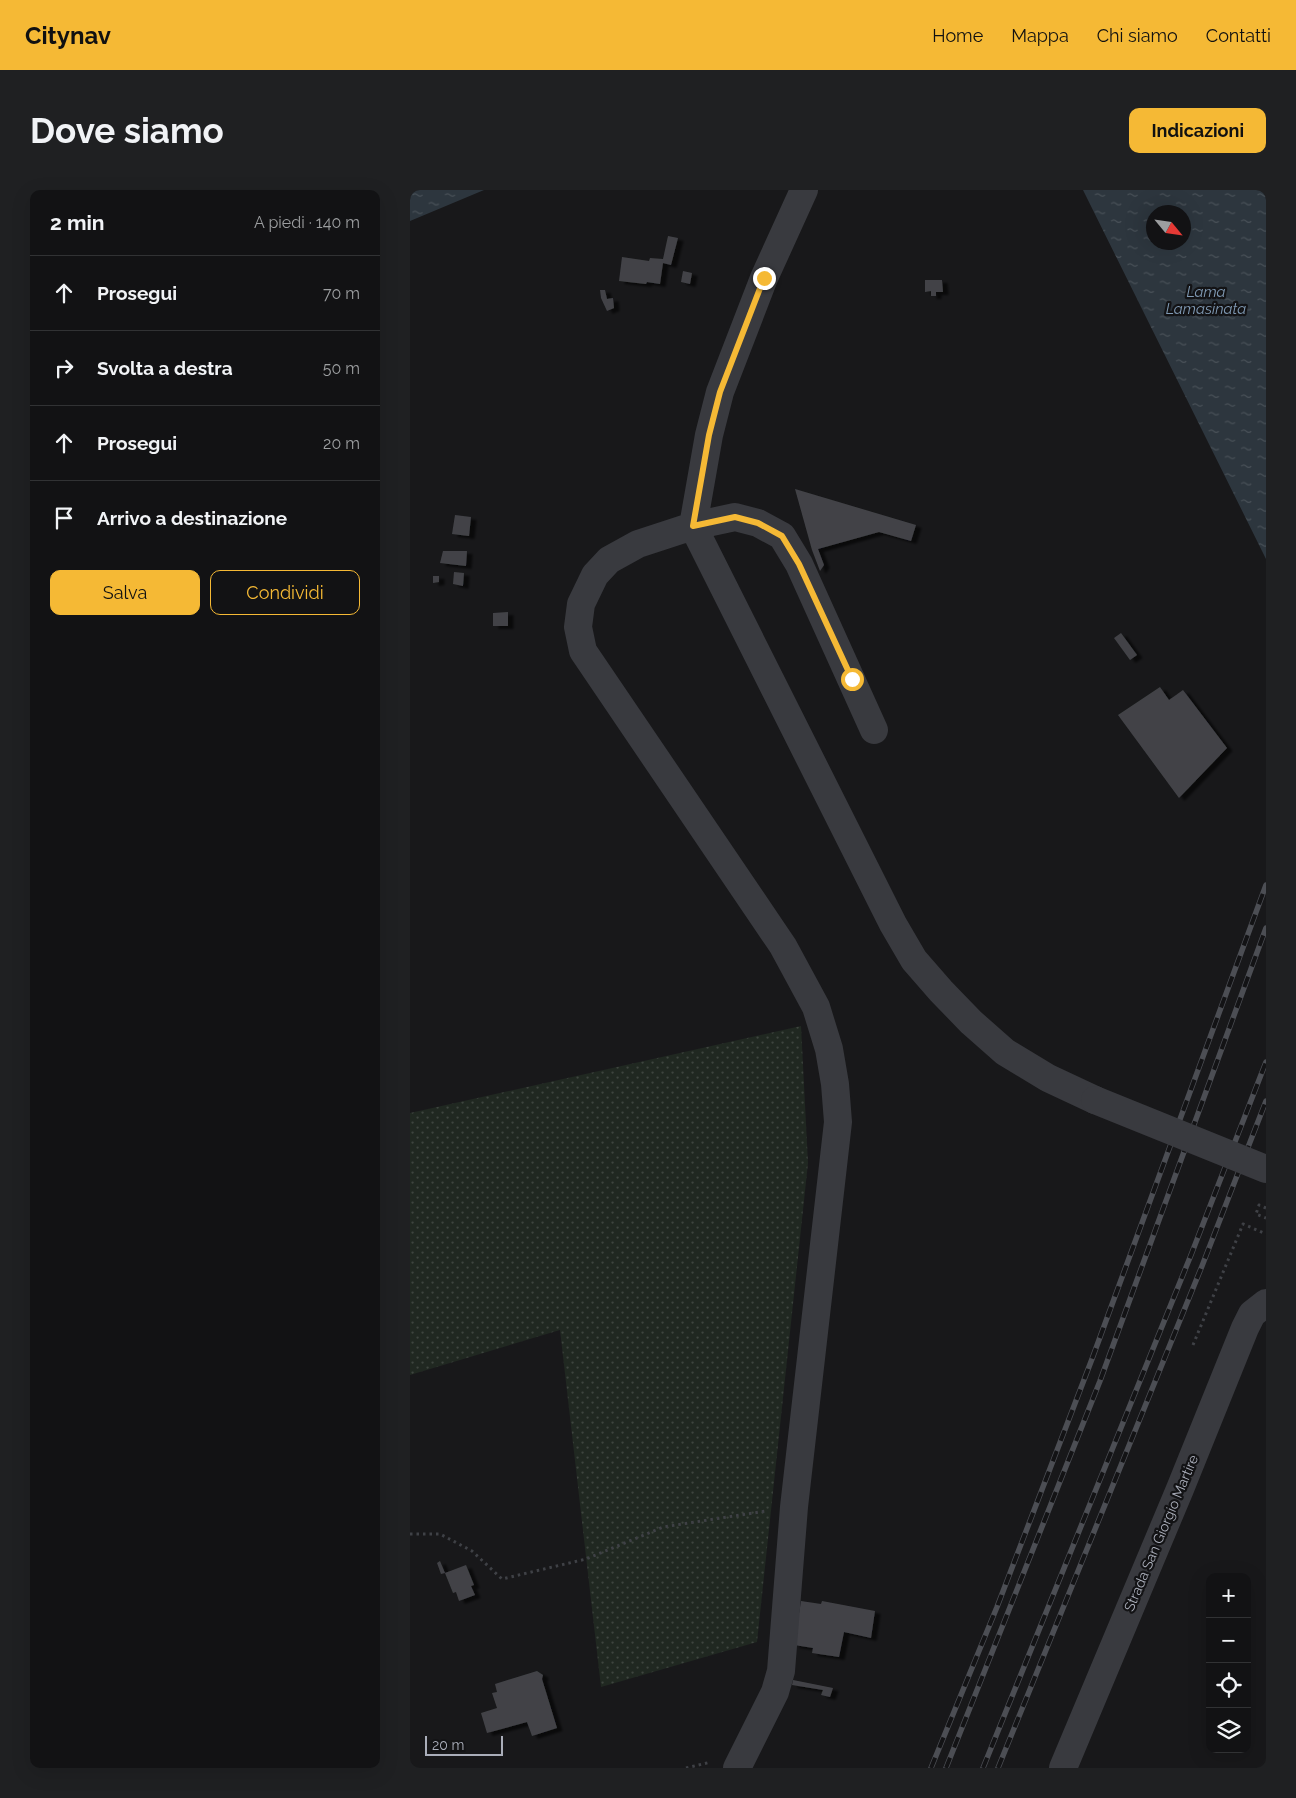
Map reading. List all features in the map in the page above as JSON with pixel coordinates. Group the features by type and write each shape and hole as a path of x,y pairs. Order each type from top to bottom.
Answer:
{"street":[{"path":"804,190 764,278 720,392 711,426 693,526 893,924 914,960 971,1022 1004,1052 1048,1078 1096,1100 1266,1169"},
{"path":"737,1768 775,1692 781,1671 794,1507 838,1122 835,1084 829,1050 816,1007 783,946 583,651 578,628 581,604 596,575 609,560 638,544 693,526 735,517 758,523 782,536 799,564 874,730"},
{"name":"Strada San Giorgio Martire","path":"1063,1768 1245,1328 1252,1314 1266,1304"}],"path":[{"path":"1266,1208 1259,1205 1256,1214 1266,1218"},
{"path":"1193,1345 1243,1224 1266,1234"},
{"path":"410,1534 440,1534 472,1551 502,1579 586,1559 663,1527 794,1507"}],"shaded area":[{"path":"801,1026 808,1163 757,1642 601,1687 560,1330 410,1375 410,1113"}],"water":[{"path":"410,190 484,190 410,221"},
{"name":"Lama Lamasinata","path":"1083,190 1266,190 1266,559"}],"building":[{"path":"668,236 678,238 671,265 663,263 660,284 619,281 622,257 649,261 650,258 663,259"},
{"path":"683,271 692,273 690,284 681,282"},
{"path":"925,280 942,280 943,292 936,292 936,296 931,296 931,291 925,292"},
{"path":"600,290 605,290 607,299 613,298 614,308 607,311 601,298"},
{"path":"795,489 916,525 911,541 879,532 818,549 824,565 820,571 812,550"},
{"path":"455,515 471,517 469,536 452,534"},
{"path":"443,551 467,551 466,566 440,563"},
{"path":"454,572 464,573 463,586 453,584"},
{"path":"433,576 439,576 439,582 433,583"},
{"path":"508,612 508,626 493,626 493,613"},
{"path":"1121,633 1137,655 1130,660 1114,638"},
{"path":"1160,687 1169,700 1183,690 1227,748 1179,798 1118,715"},
{"path":"440,1561 445,1573 441,1574 437,1563"},
{"path":"466,1565 474,1585 471,1586 475,1595 459,1601 456,1592 453,1593 445,1573"},
{"path":"801,1601 821,1604 822,1601 875,1611 871,1638 844,1632 839,1657 812,1653 813,1648 794,1645"},
{"path":"537,1671 543,1675 542,1679 557,1728 532,1736 527,1722 487,1733 481,1713 497,1708 492,1693 497,1692 495,1684"},
{"path":"793,1680 833,1688 830,1697 821,1695 823,1690 792,1685"}],"railway":[{"path":"931,1768 997,1607 1092,1359 1266,885"},
{"path":"946,1768 1100,1381 1266,928"},
{"path":"983,1768 1191,1255 1266,1062"},
{"path":"998,1768 1202,1266 1266,1101"}],"route":[{"path":"764,278 720,392 709,435 693,526 735,517 758,523 782,536 799,564 852,679"}]}
